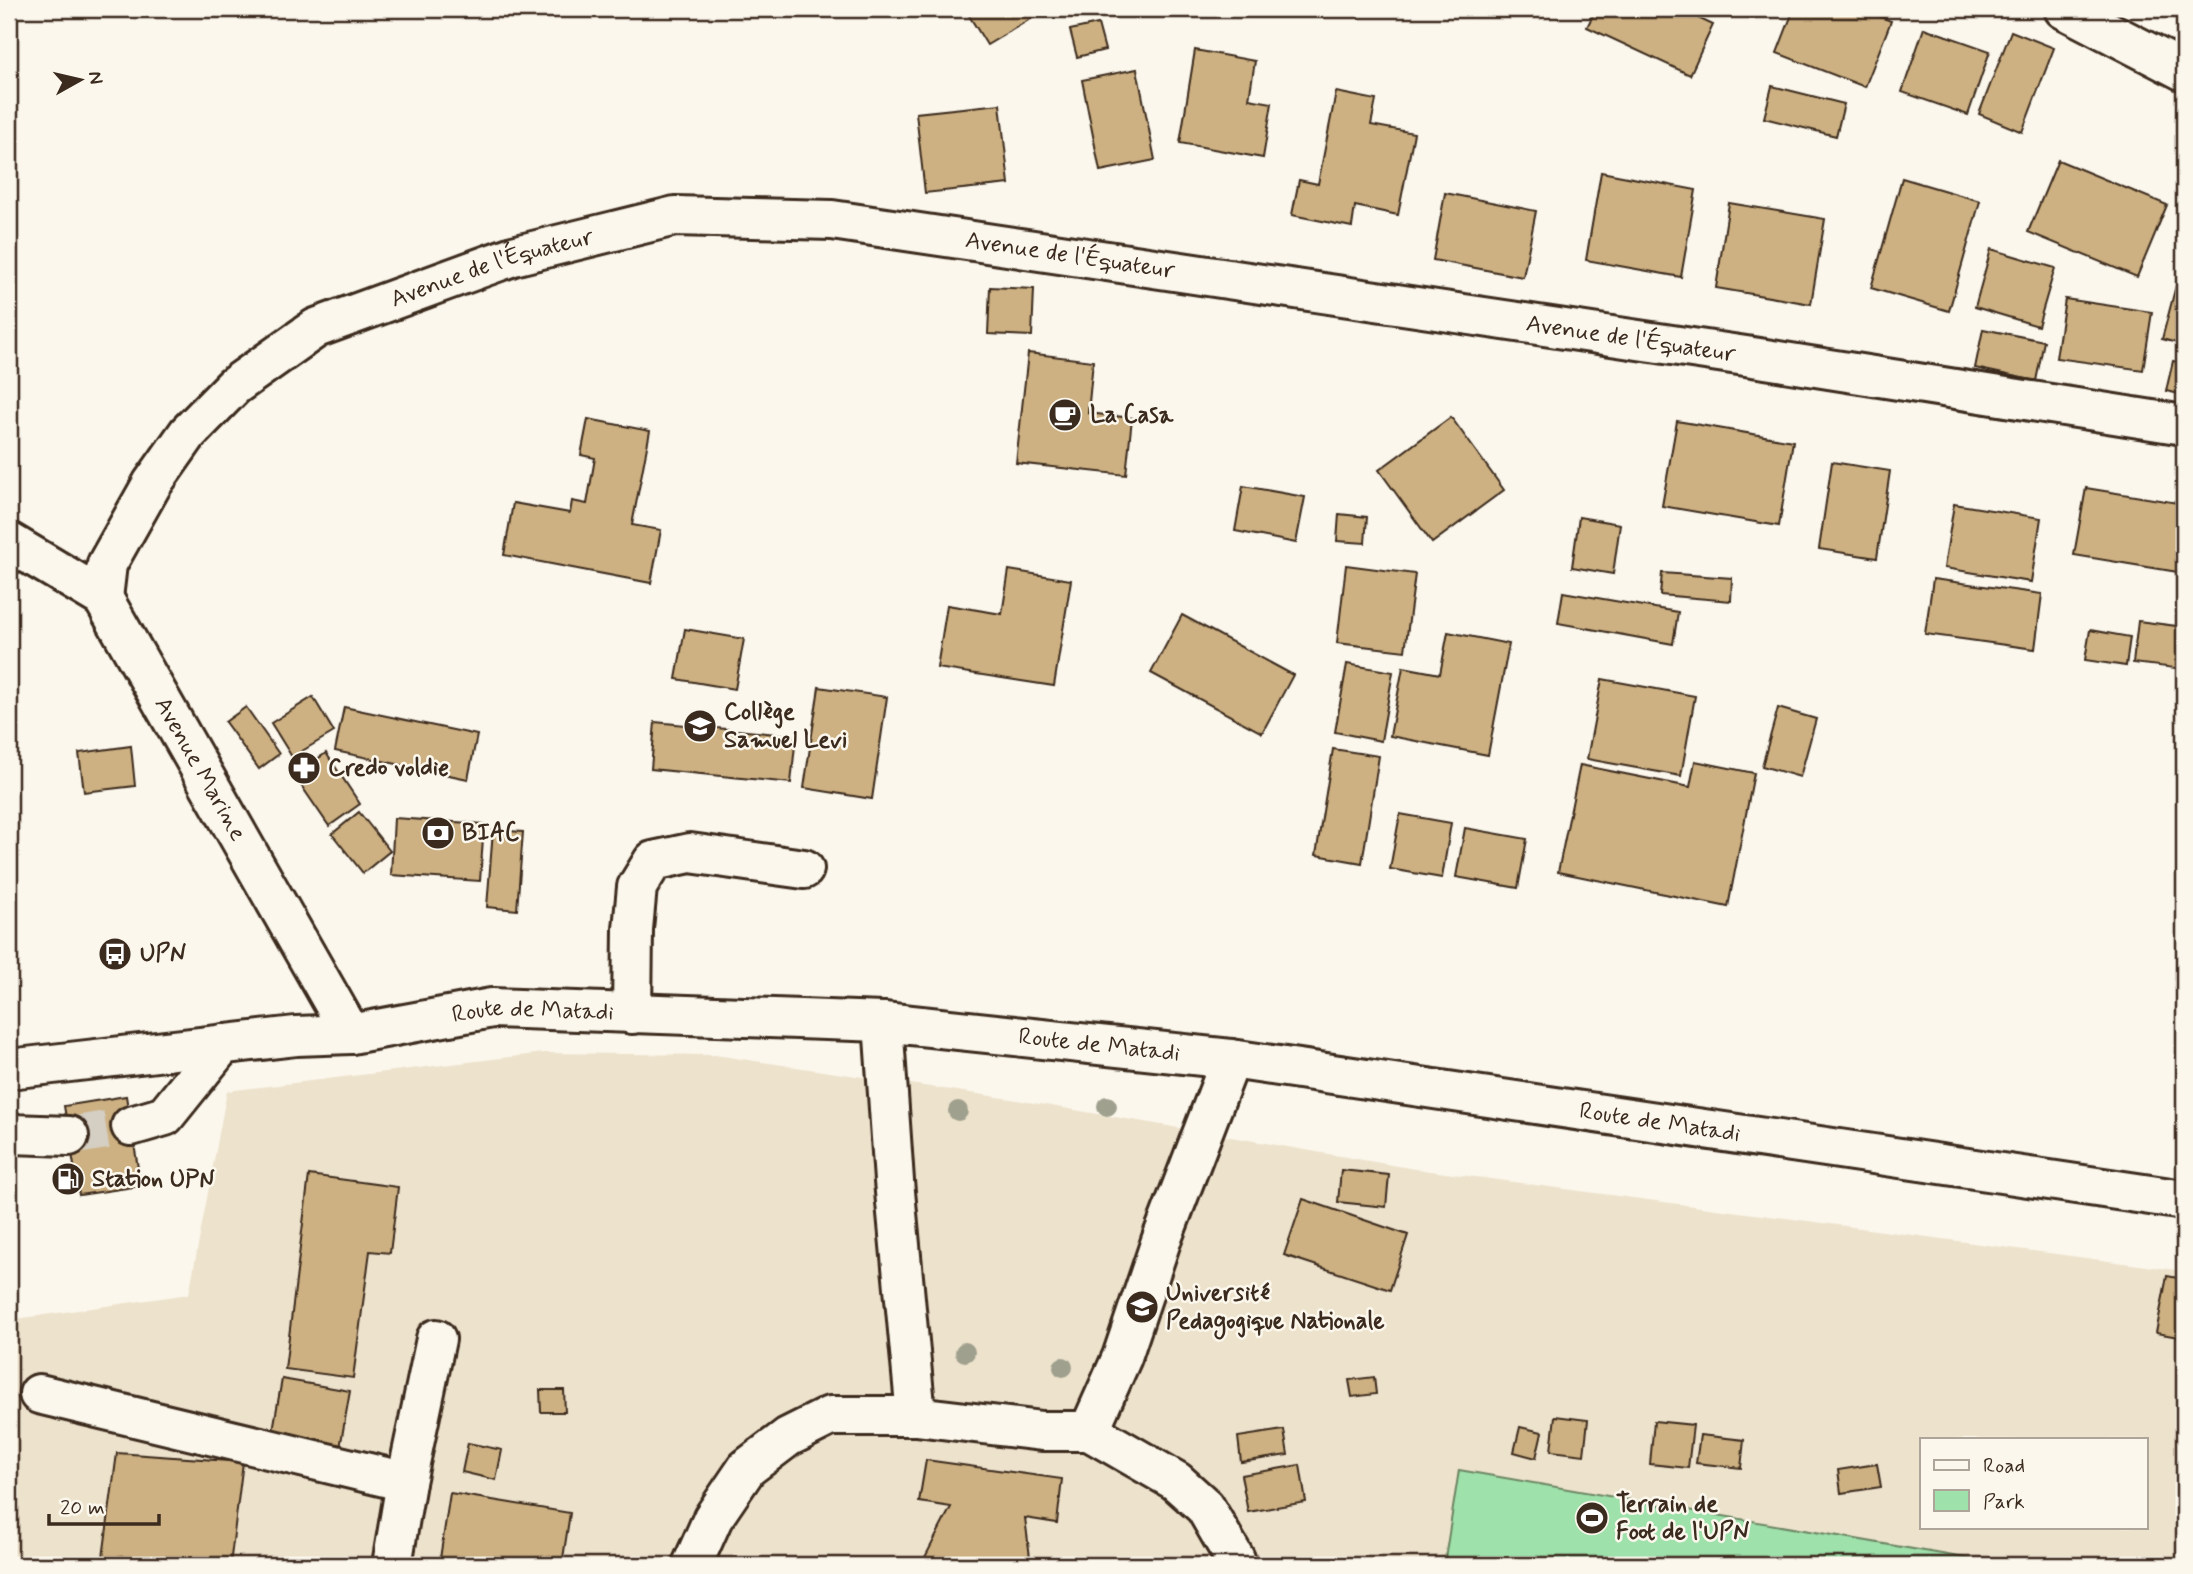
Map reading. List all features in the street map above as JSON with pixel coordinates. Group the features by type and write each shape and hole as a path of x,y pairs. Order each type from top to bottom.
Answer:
{"street":[{"path":"2064,9 2184,71"},
{"name":"Avenue de l'Équateur","path":"103,598 107,564 152,484 188,433 234,386 316,328 513,256 675,216 832,220 1717,352 2184,425"},
{"name":"Avenue Marine","path":"9,542 103,598 351,1034"},
{"path":"632,1014 636,887 653,861 690,853 804,869"},
{"name":"Route de Matadi","path":"9,1067 296,1036 351,1034 492,1008 883,1022 1231,1059 2184,1200"},
{"path":"883,1022 894,1181 916,1416"},
{"path":"131,1126 165,1116 223,1044"},
{"path":"1089,1431 1122,1357 1161,1241 1231,1059"},
{"path":"9,1130 12,1134 69,1136"},
{"path":"392,1565 406,1482 436,1339"},
{"path":"38,1394 406,1482"},
{"path":"692,1565 713,1518 747,1468 788,1437 830,1416 916,1416 1042,1431 1089,1431 1176,1481 1205,1507 1236,1565"}],"shaded area":[{"name":"Université Pedagogique Nationale","path":"544,1053 715,1055 1011,1099 1415,1169 2184,1271 2184,1565 9,1565 9,1320 189,1294 227,1091"}],"green space":[{"name":"Terrain de Foot de l'UPN","path":"1459,1470 2005,1565 1444,1565"}],"building":[{"path":"965,9 1047,9 987,45"},
{"path":"1596,9 1679,9 1713,25 1690,75 1587,27"},
{"path":"1794,9 1861,9 1891,21 1865,87 1777,53"},
{"path":"1098,24 1105,50 1077,57 1070,30"},
{"path":"1924,28 1990,51 1968,115 1902,92"},
{"path":"2011,31 2054,48 2022,132 1979,114"},
{"path":"1195,50 1255,61 1249,99 1272,103 1263,158 1180,143"},
{"path":"1137,69 1155,160 1100,171 1082,80"},
{"path":"1772,86 1844,104 1836,136 1764,118"},
{"path":"1336,92 1376,100 1371,125 1414,133 1398,215 1355,206 1352,227 1292,215 1299,180 1318,184"},
{"path":"1000,104 1009,184 925,193 916,113"},
{"path":"2058,160 2167,205 2137,277 2028,232"},
{"path":"1601,172 1696,190 1681,277 1586,260"},
{"path":"1902,178 1980,201 1949,311 1871,288"},
{"path":"1445,193 1536,211 1523,277 1433,260"},
{"path":"1729,203 1825,219 1811,304 1716,288"},
{"path":"1991,249 2055,268 2038,326 1975,307"},
{"path":"2184,255 2184,345 2162,339"},
{"path":"990,287 1034,289 1032,336 988,334"},
{"path":"2065,299 2152,312 2143,370 2056,358"},
{"path":"1983,329 2044,341 2036,381 1975,368"},
{"name":"La Casa","path":"1028,353 1093,361 1088,413 1132,418 1126,475 1016,463"},
{"path":"2173,361 2184,363 2184,395 2166,391"},
{"path":"1451,417 1504,490 1432,543 1379,470"},
{"path":"588,419 650,431 632,525 661,530 651,583 504,555 513,503 570,513 572,501 587,504 595,458 581,455"},
{"path":"1677,421 1793,441 1779,526 1662,506"},
{"path":"1832,462 1890,471 1877,558 1819,549"},
{"path":"1243,486 1305,497 1296,543 1235,531"},
{"path":"2086,488 2184,504 2184,573 2074,555"},
{"path":"1954,504 2041,518 2031,582 1944,568"},
{"path":"1339,514 1367,517 1365,543 1337,541"},
{"path":"1579,517 1620,524 1613,574 1572,567"},
{"path":"1346,565 1415,574 1405,651 1337,643"},
{"path":"1009,570 1071,580 1054,686 937,668 947,605 1002,614"},
{"path":"1662,573 1732,578 1731,601 1660,595"},
{"path":"1933,579 2042,594 2035,649 1925,634"},
{"path":"1563,592 1678,612 1673,644 1558,623"},
{"path":"1182,615 1293,675 1262,733 1151,673"},
{"path":"2138,621 2184,627 2183,669 2133,663"},
{"path":"685,629 744,639 735,689 676,679"},
{"path":"2090,630 2130,637 2126,666 2085,660"},
{"path":"1448,632 1509,644 1488,755 1390,736 1403,667 1440,674"},
{"path":"1347,664 1393,672 1381,741 1335,732"},
{"path":"1602,679 1695,696 1681,776 1587,759"},
{"path":"819,687 887,697 872,799 804,788"},
{"path":"313,697 334,732 292,757 271,723"},
{"path":"246,707 279,754 259,769 225,722"},
{"path":"344,707 477,735 468,779 335,751"},
{"path":"1778,708 1816,719 1800,777 1762,766"},
{"path":"655,722 796,736 791,783 651,769"},
{"path":"131,746 135,786 84,792 79,753"},
{"path":"1333,749 1379,756 1362,863 1316,855"},
{"path":"326,753 360,804 329,826 294,775"},
{"path":"1695,761 1754,773 1728,907 1558,872 1580,765 1690,787"},
{"path":"359,812 390,851 363,873 332,834"},
{"path":"1400,814 1451,823 1442,878 1390,869"},
{"path":"394,818 484,824 480,881 391,875"},
{"path":"1465,828 1527,839 1518,888 1456,877"},
{"path":"493,830 523,832 517,910 487,907"},
{"path":"126,1096 141,1186 79,1195 64,1106"},
{"path":"1341,1170 1389,1175 1386,1207 1338,1202"},
{"path":"309,1175 398,1187 390,1253 370,1251 353,1378 285,1369"},
{"path":"1303,1199 1408,1235 1390,1290 1284,1255"},
{"path":"2167,1276 2184,1279 2184,1338 2156,1333"},
{"path":"1374,1377 1376,1394 1352,1397 1349,1380"},
{"path":"282,1379 350,1391 340,1448 272,1436"},
{"path":"540,1390 564,1390 565,1412 541,1412"},
{"path":"1555,1416 1588,1420 1584,1455 1551,1451"},
{"path":"1654,1421 1693,1425 1688,1468 1650,1464"},
{"path":"1520,1427 1542,1432 1536,1458 1514,1452"},
{"path":"1284,1430 1288,1455 1241,1462 1238,1437"},
{"path":"1700,1435 1744,1440 1741,1468 1696,1463"},
{"path":"468,1443 502,1450 496,1480 462,1472"},
{"path":"117,1453 243,1462 230,1565 102,1565"},
{"path":"926,1460 1062,1479 1057,1523 1025,1518 1031,1565 924,1565 923,1561 951,1507 919,1502"},
{"path":"1877,1464 1881,1487 1841,1493 1838,1470"},
{"path":"1300,1465 1306,1502 1248,1512 1241,1475"},
{"path":"450,1493 570,1513 562,1565 439,1565"}],"tunnel":[{"path":"69,1136 131,1126"}],"place":[{"name":"La Casa","path":"1065,415"},
{"name":"Collège Samuel Levi","path":"700,726"},
{"name":"Credo voldie","path":"304,768"},
{"name":"BIAC","path":"438,833"},
{"name":"UPN","path":"115,954"},
{"name":"Station UPN","path":"68,1179"},
{"name":"Université Pedagogique Nationale","path":"1142,1307"},
{"name":"Terrain de Foot de l'UPN","path":"1592,1518"}]}
